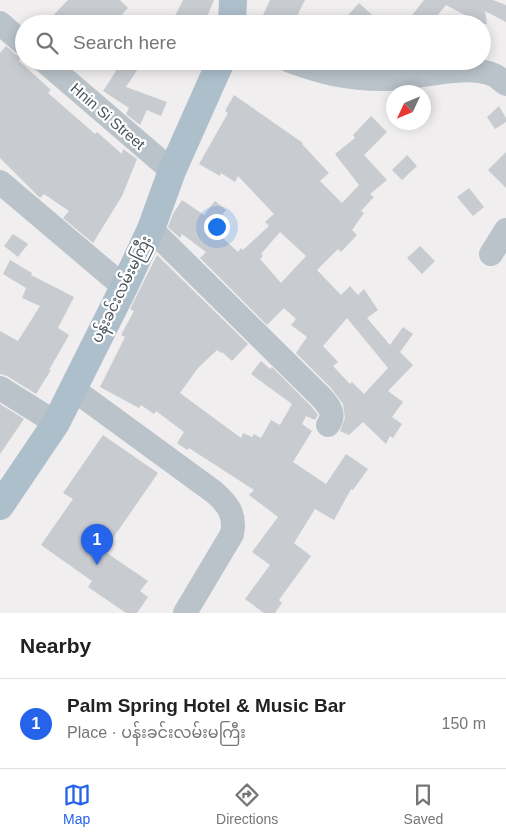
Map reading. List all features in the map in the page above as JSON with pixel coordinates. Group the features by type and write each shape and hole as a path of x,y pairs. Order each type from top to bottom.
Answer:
{"main road":[{"path":"233,15 234,0"},
{"name":"ပန်းခင်းလမ်းမကြီး","path":"0,506 56,423 124,287 151,229 172,171 217,70"}],"street":[{"path":"0,23 15,36"},
{"name":"Hnin Si Street","path":"54,70 172,171"},
{"path":"315,70 354,78 386,79 457,71 476,71 494,75 506,84"},
{"path":"0,182 124,287"},
{"path":"151,229 330,407 332,420 328,425"},
{"path":"491,254 506,230"},
{"path":"0,388 56,423"},
{"path":"73,389 226,501 234,524 232,534 184,613"}],"building":[{"path":"68,0 120,0 128,8 121,15 54,15"},
{"path":"183,0 214,0 208,15 176,15"},
{"path":"270,0 305,0 298,15 263,15"},
{"path":"424,0 493,0 506,5 506,22 485,11 486,15 465,15 446,5 438,15 412,15"},
{"path":"359,3 372,15 348,15"},
{"path":"6,46 15,54 15,70 29,70 51,90 48,93 95,134 97,132 122,154 123,149 137,159 122,196 93,243 63,218 69,211 44,194 40,198 0,158 0,53"},
{"path":"137,70 126,87 167,102 161,116 147,110 140,125 126,114 129,108 103,91 116,71"},
{"path":"234,95 303,143 329,173 320,181 342,203 359,185 335,154 355,138 353,135 371,116 387,132 364,155 387,180 370,194 374,197 361,211 364,213 352,230 357,235 341,252 338,249 317,270 341,295 350,286 358,295 364,289 378,310 367,318 390,345 403,327 413,334 400,352 413,365 388,391 403,402 392,417 402,424 393,438 390,436 386,444 363,422 349,435 340,431 345,418 343,404 331,388 296,353 307,337 291,325 296,319 284,308 267,325 200,258 206,252 182,234 180,238 168,227 173,214 182,200 204,215 215,201 226,210 212,228 238,252 241,248 243,250 269,226 265,222 274,214 238,176 235,182 221,173 220,176 199,164 228,113 225,111","holes":["280,232 306,256 281,283 260,259 263,256 261,254","347,318 388,368 364,394 352,382 350,384 333,366 338,362 323,346"]},
{"path":"499,106 506,118 506,122 495,129 487,117"},
{"path":"506,152 506,188 488,170"},
{"path":"407,155 417,166 402,180 392,170"},
{"path":"469,188 484,207 473,216 457,197"},
{"path":"13,234 28,244 18,257 4,246"},
{"path":"420,246 435,261 422,274 407,258"},
{"path":"157,255 248,344 232,361 217,350 198,368 180,393 241,438 243,433 252,437 254,434 261,438 271,420 280,425 292,404 251,374 261,361 270,369 272,367 318,415 315,420 306,416 302,424 312,431 293,462 326,484 346,454 368,469 353,490 351,489 334,520 315,509 294,543 311,556 279,600 282,603 275,613 264,613 245,599 270,565 252,552 278,517 249,495 254,490 189,448 187,450 177,443 184,432 156,411 154,414 141,405 139,408 100,387 125,337 121,335 134,311 130,309"},
{"path":"10,260 32,273 31,275 74,297 58,328 69,335 36,394 7,376 0,374 0,331 18,341 40,306 22,298 26,288 3,274"},
{"path":"0,404 24,419 0,454"},
{"path":"103,435 158,473 104,551 148,581 140,591 148,597 137,613 126,613 88,587 92,581 41,545 73,499 63,493"}],"place":[{"name":"Palm Spring Hotel & Music Bar","path":"97,565"}]}
